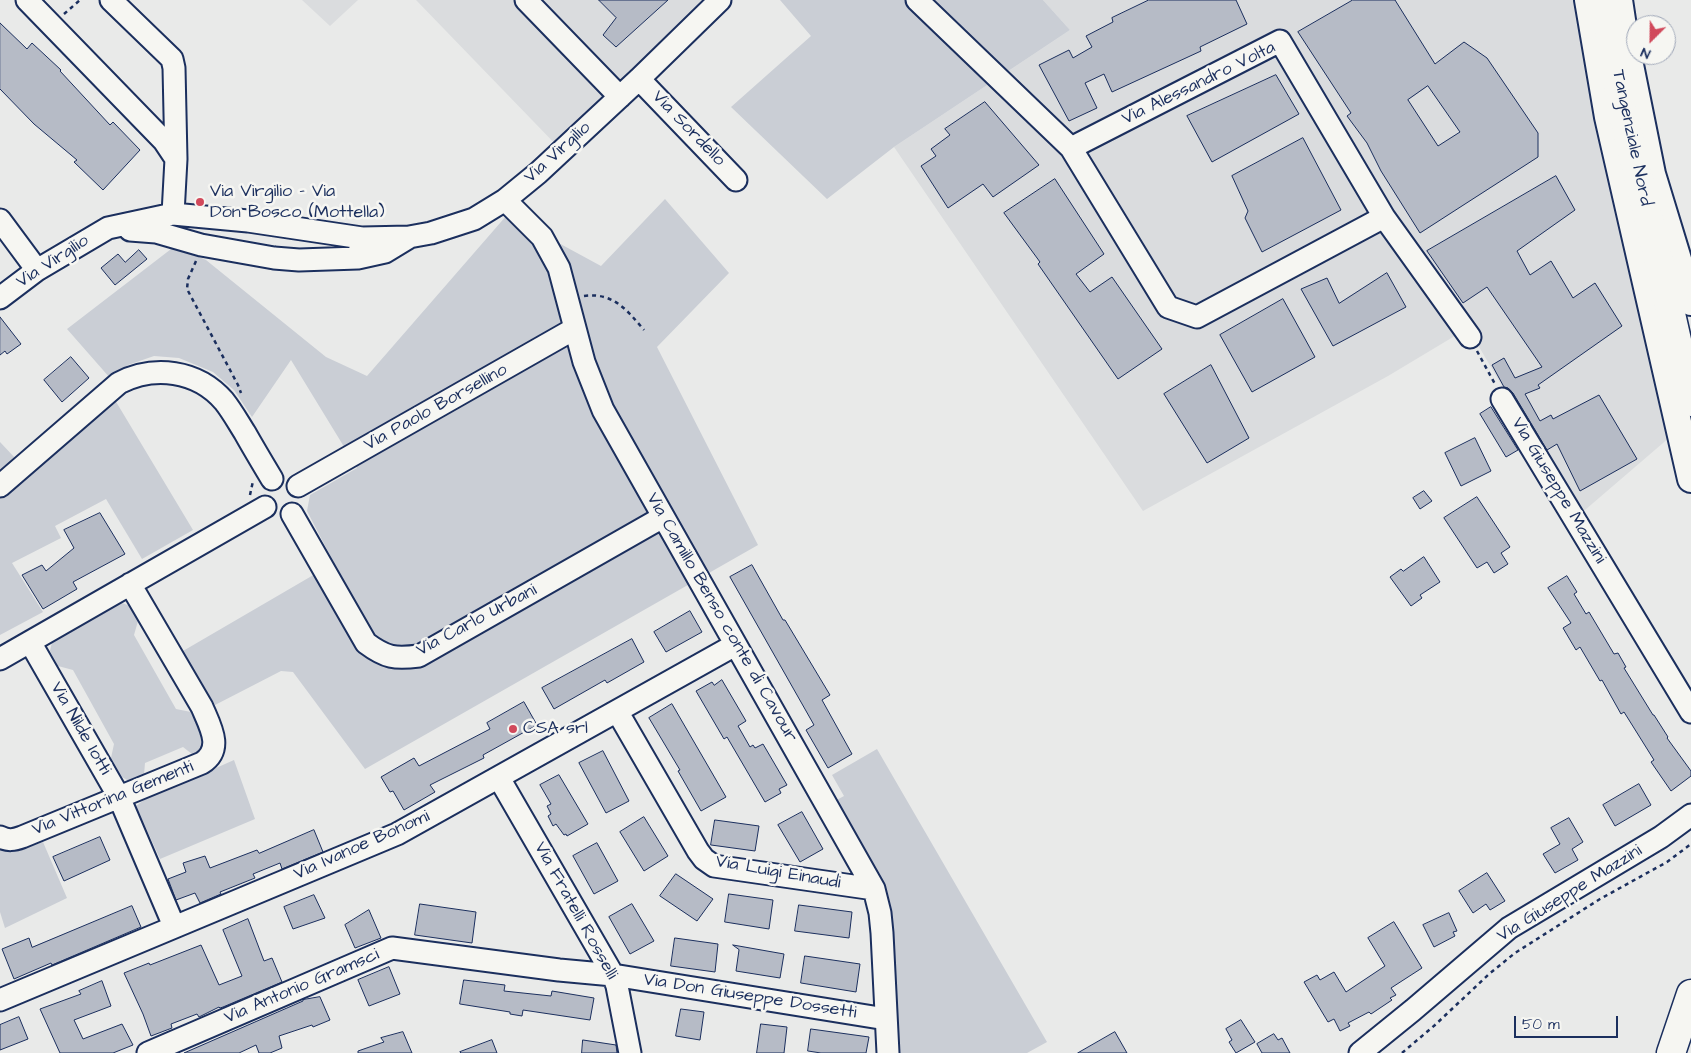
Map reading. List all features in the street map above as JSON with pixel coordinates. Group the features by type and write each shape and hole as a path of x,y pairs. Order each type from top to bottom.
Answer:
{"highway":[{"name":"Tangenziale Nord","path":"1604,0 1622,110 1691,402"},
{"name":"Tangenziale Nord","path":"1662,274 1691,354"},
{"path":"1671,1053 1691,994"},
{"path":"1686,1053 1691,1036"}],"main road":[{"path":"1588,0 1608,118 1691,479"},
{"path":"1619,0 1624,40 1652,174 1691,302"}],"street":[{"path":"27,0 139,117 172,146"},
{"path":"111,0 172,58 174,68 173,214"},
{"path":"526,0 620,97"},
{"name":"Via Virgilio","path":"0,298 37,270 108,228 173,214 248,221 360,248 385,252 409,237 431,233 474,220 505,200 538,173 720,0"},
{"path":"917,0 1071,148 1168,307 1197,317 1384,217"},
{"name":"Via Alessandro Volta","path":"1071,148 1280,41 1384,217 1470,337"},
{"name":"Via Sordello","path":"639,79 736,180"},
{"name":"Via Camillo Benso conte di Cavour","path":"505,200 542,237 559,268 574,330 590,380 603,410 874,889 880,913 882,932 888,1053"},
{"path":"0,220 37,270"},
{"name":"Via Virgilio","path":"108,228 156,232 202,245 274,258 299,260 360,248"},
{"name":"Via Paolo Borsellino","path":"298,486 574,330"},
{"path":"0,486 119,383 139,375 164,372 195,380 224,401 272,479"},
{"name":"Via Giuseppe Mazzini","path":"1502,398 1691,712"},
{"path":"285,477 291,479 298,486 302,494 302,500 297,510 292,514 280,517 274,515 265,507 262,495 267,483 272,479 285,477"},
{"path":"0,659 265,507"},
{"name":"Via Carlo Urbani","path":"292,514 366,643 379,653 399,658 419,656 663,517"},
{"name":"Via Vittorina Gementi","path":"0,837 6,840 14,840 202,763 210,756 214,746 211,728 202,707 130,584"},
{"name":"Via Nilde Iotti","path":"30,642 119,797 174,926"},
{"name":"Via Ivanoe Bonomi","path":"0,1000 397,834 735,645"},
{"name":"Via Luigi Einaudi","path":"617,711 698,851 704,859 714,866 874,889"},
{"name":"Via Fratelli Rosselli","path":"499,778 613,975 617,986 630,1053"},
{"name":"Via Giuseppe Mazzini","path":"1360,1053 1509,928 1662,837 1691,815"},
{"name":"Via Antonio Gramsci","path":"148,1053 392,948 613,975"},
{"path":"580,972 590,964 599,950"},
{"name":"Via Don Giuseppe Dossetti","path":"613,975 886,1019"}],"path":[{"path":"53,25 80,0"},
{"path":"202,245 188,279 187,289 238,385 244,401"},
{"path":"1470,337 1502,398"},
{"path":"1402,1053 1489,974 1515,953 1600,899 1667,862 1691,844"}],"shaded area":[{"path":"302,0 358,0 330,26"},
{"path":"416,0 720,0 562,151"},
{"path":"780,0 1043,0 1070,30 894,147 827,199 731,107 811,36"},
{"path":"1043,0 1579,0 1677,431 1578,516 1468,328 1388,376 1143,511 894,147 1070,30"},
{"path":"665,199 729,273 657,347 758,545 365,769 293,672 281,671 215,705 183,651 334,563 307,511 310,495 357,468 291,360 252,417 234,390 213,372 179,358 154,356 128,365 110,378 67,329 175,246 206,260 326,357 367,376 507,215 601,266"},
{"path":"115,400 193,530 142,559 106,499 55,526 61,538 12,563 43,612 0,635 0,495"},
{"path":"0,442 16,459 0,473"},
{"path":"122,603 130,606 138,621 134,635 176,709 191,712 203,744 199,751 192,754 183,747 145,763 144,775 129,781 122,777 111,758 114,744 73,670 58,666 50,651 52,642"},
{"path":"877,749 1047,1042 1027,1053 897,1053 884,890 876,869 833,802 844,796 832,775"},
{"path":"234,760 255,819 160,859 136,806 144,800"},
{"path":"43,842 67,898 5,928 0,912 0,851 19,851"}],"building":[{"path":"599,0 668,0 616,47 603,35 616,18"},
{"path":"1149,0 1236,0 1247,24 1200,47 1201,51 1112,92 1104,74 1085,83 1097,108 1069,121 1039,65 1069,50 1073,58 1092,47 1086,36 1113,22 1112,18"},
{"path":"1353,0 1395,0 1435,64 1464,42 1487,58 1538,133 1538,157 1420,233 1381,171 1367,143 1347,116 1351,113 1298,32","holes":["1428,86 1460,132 1438,146 1408,100"]},
{"path":"0,23 27,49 32,43 61,70 110,125 113,122 140,150 103,190 74,162 77,160 34,124 0,89"},
{"path":"1276,75 1299,114 1212,162 1187,116"},
{"path":"985,102 1039,165 993,197 983,184 948,208 921,166 936,156 931,149 950,135 945,129"},
{"path":"1303,138 1341,210 1262,252 1245,218 1248,211 1232,176"},
{"path":"1556,176 1575,210 1517,251 1530,275 1551,261 1573,298 1595,283 1622,326 1538,385 1540,388 1525,394 1540,421 1551,415 1553,419 1599,395 1637,459 1580,491 1557,444 1547,450 1513,393 1504,387 1492,365 1504,358 1515,378 1542,367 1487,287 1463,303 1427,251"},
{"path":"1055,179 1104,254 1076,274 1090,292 1112,277 1162,349 1118,379 1038,264 1040,262 1004,213"},
{"path":"139,250 147,259 115,285 101,268 118,254 125,262"},
{"path":"1387,273 1406,307 1333,346 1301,289 1327,278 1339,303"},
{"path":"1283,299 1315,357 1252,392 1220,335"},
{"path":"0,317 21,344 7,354 5,351 0,355"},
{"path":"71,357 89,378 62,402 44,380"},
{"path":"1211,365 1249,438 1207,463 1164,394"},
{"path":"1491,407 1518,450 1506,457 1480,414"},
{"path":"1475,438 1491,471 1461,486 1445,453"},
{"path":"1424,491 1432,501 1420,509 1413,498"},
{"path":"1477,497 1510,547 1501,553 1508,564 1494,573 1487,562 1477,568 1444,518"},
{"path":"100,513 125,554 73,582 77,589 43,609 22,575 42,565 46,571 74,548 64,530"},
{"path":"1424,557 1440,582 1420,595 1422,598 1411,606 1390,577"},
{"path":"752,565 783,620 785,620 830,695 822,700 852,754 828,768 806,730 814,725 730,577"},
{"path":"1567,576 1577,592 1574,594 1586,614 1589,612 1614,654 1618,653 1626,667 1624,668 1667,738 1691,771 1691,776 1671,791 1651,762 1654,760 1624,712 1621,714 1602,680 1600,681 1580,647 1576,650 1563,628 1571,623 1548,588"},
{"path":"690,611 702,632 666,652 654,632"},
{"path":"632,639 644,662 607,683 605,680 554,709 542,688"},
{"path":"722,680 746,721 738,726 750,747 753,745 755,748 763,744 787,785 779,789 781,793 765,802 727,737 724,739 696,691 712,682 714,685"},
{"path":"524,702 537,725 483,755 484,758 430,785 435,792 404,810 393,791 390,792 381,777 414,758 419,766 490,729 487,723"},
{"path":"672,704 726,797 701,811 678,771 680,770 649,718"},
{"path":"603,751 629,801 606,813 579,763"},
{"path":"559,775 588,824 567,836 566,834 564,835 556,824 553,826 548,816 551,814 547,806 551,804 540,785"},
{"path":"1639,784 1651,805 1615,826 1603,805"},
{"path":"802,812 823,849 800,862 778,825"},
{"path":"644,817 668,856 644,871 620,832"},
{"path":"1569,818 1583,842 1572,849 1578,860 1555,873 1543,854 1560,844 1551,828"},
{"path":"715,820 759,826 755,851 711,845"},
{"path":"314,830 323,852 282,869 280,863 253,874 255,878 220,892 221,894 200,903 195,893 176,900 168,879 186,872 183,863 205,856 210,868 257,850 259,853"},
{"path":"100,837 110,860 64,881 53,857"},
{"path":"597,843 618,881 594,894 573,856"},
{"path":"1487,873 1505,901 1490,910 1486,904 1473,913 1459,891"},
{"path":"676,874 713,899 697,921 660,896"},
{"path":"729,894 773,900 769,929 725,922"},
{"path":"314,895 325,918 293,929 284,907"},
{"path":"420,904 476,912 472,943 415,935"},
{"path":"632,904 654,941 630,954 609,917"},
{"path":"799,905 852,912 849,938 795,931"},
{"path":"132,906 141,927 14,979 2,949 29,938 32,947"},
{"path":"369,910 381,938 355,948 345,925"},
{"path":"1449,913 1457,931 1453,932 1455,936 1434,947 1423,925"},
{"path":"248,919 264,961 272,958 282,982 199,1017 197,1014 171,1024 172,1028 151,1036 124,973 201,945 219,985 242,976 223,930"},
{"path":"1394,922 1422,968 1391,988 1396,995 1390,998 1392,1000 1371,1014 1369,1012 1348,1023 1350,1026 1340,1031 1334,1019 1328,1022 1304,982 1317,975 1320,980 1334,972 1346,992 1385,966 1368,938"},
{"path":"675,938 718,944 715,972 671,966"},
{"path":"733,945 784,954 780,978 736,971 739,950"},
{"path":"805,956 860,964 856,992 801,983"},
{"path":"389,967 400,994 369,1006 358,980"},
{"path":"464,980 505,985 504,991 551,996 552,991 594,998 590,1020 523,1010 522,1016 510,1014 510,1012 460,1004"},
{"path":"102,981 111,1006 74,1020 83,1039 122,1024 133,1045 113,1053 60,1053 40,1009 81,994 79,991"},
{"path":"320,997 330,1020 313,1027 312,1025 279,1036 282,1048 270,1053 259,1053 256,1045 239,1053 184,1053 303,1000"},
{"path":"681,1009 704,1012 700,1040 676,1036"},
{"path":"19,1017 28,1039 0,1050 0,1025"},
{"path":"1241,1020 1255,1042 1236,1053 1229,1042 1232,1040 1226,1029"},
{"path":"761,1024 787,1027 784,1053 757,1053"},
{"path":"811,1029 869,1037 866,1053 821,1053 808,1051"},
{"path":"403,1032 412,1053 358,1053 358,1051 384,1042 381,1038"},
{"path":"1115,1032 1127,1053 1078,1053"},
{"path":"1274,1034 1278,1040 1282,1038 1290,1053 1262,1053 1257,1044"},
{"path":"492,1040 497,1053 460,1052"},
{"path":"583,1040 616,1045 617,1053 582,1053"}],"place":[{"name":"Via Virgilio - Via Don Bosco (Mottella)","path":"200,202"},
{"name":"CSA srl","path":"513,729"}]}
